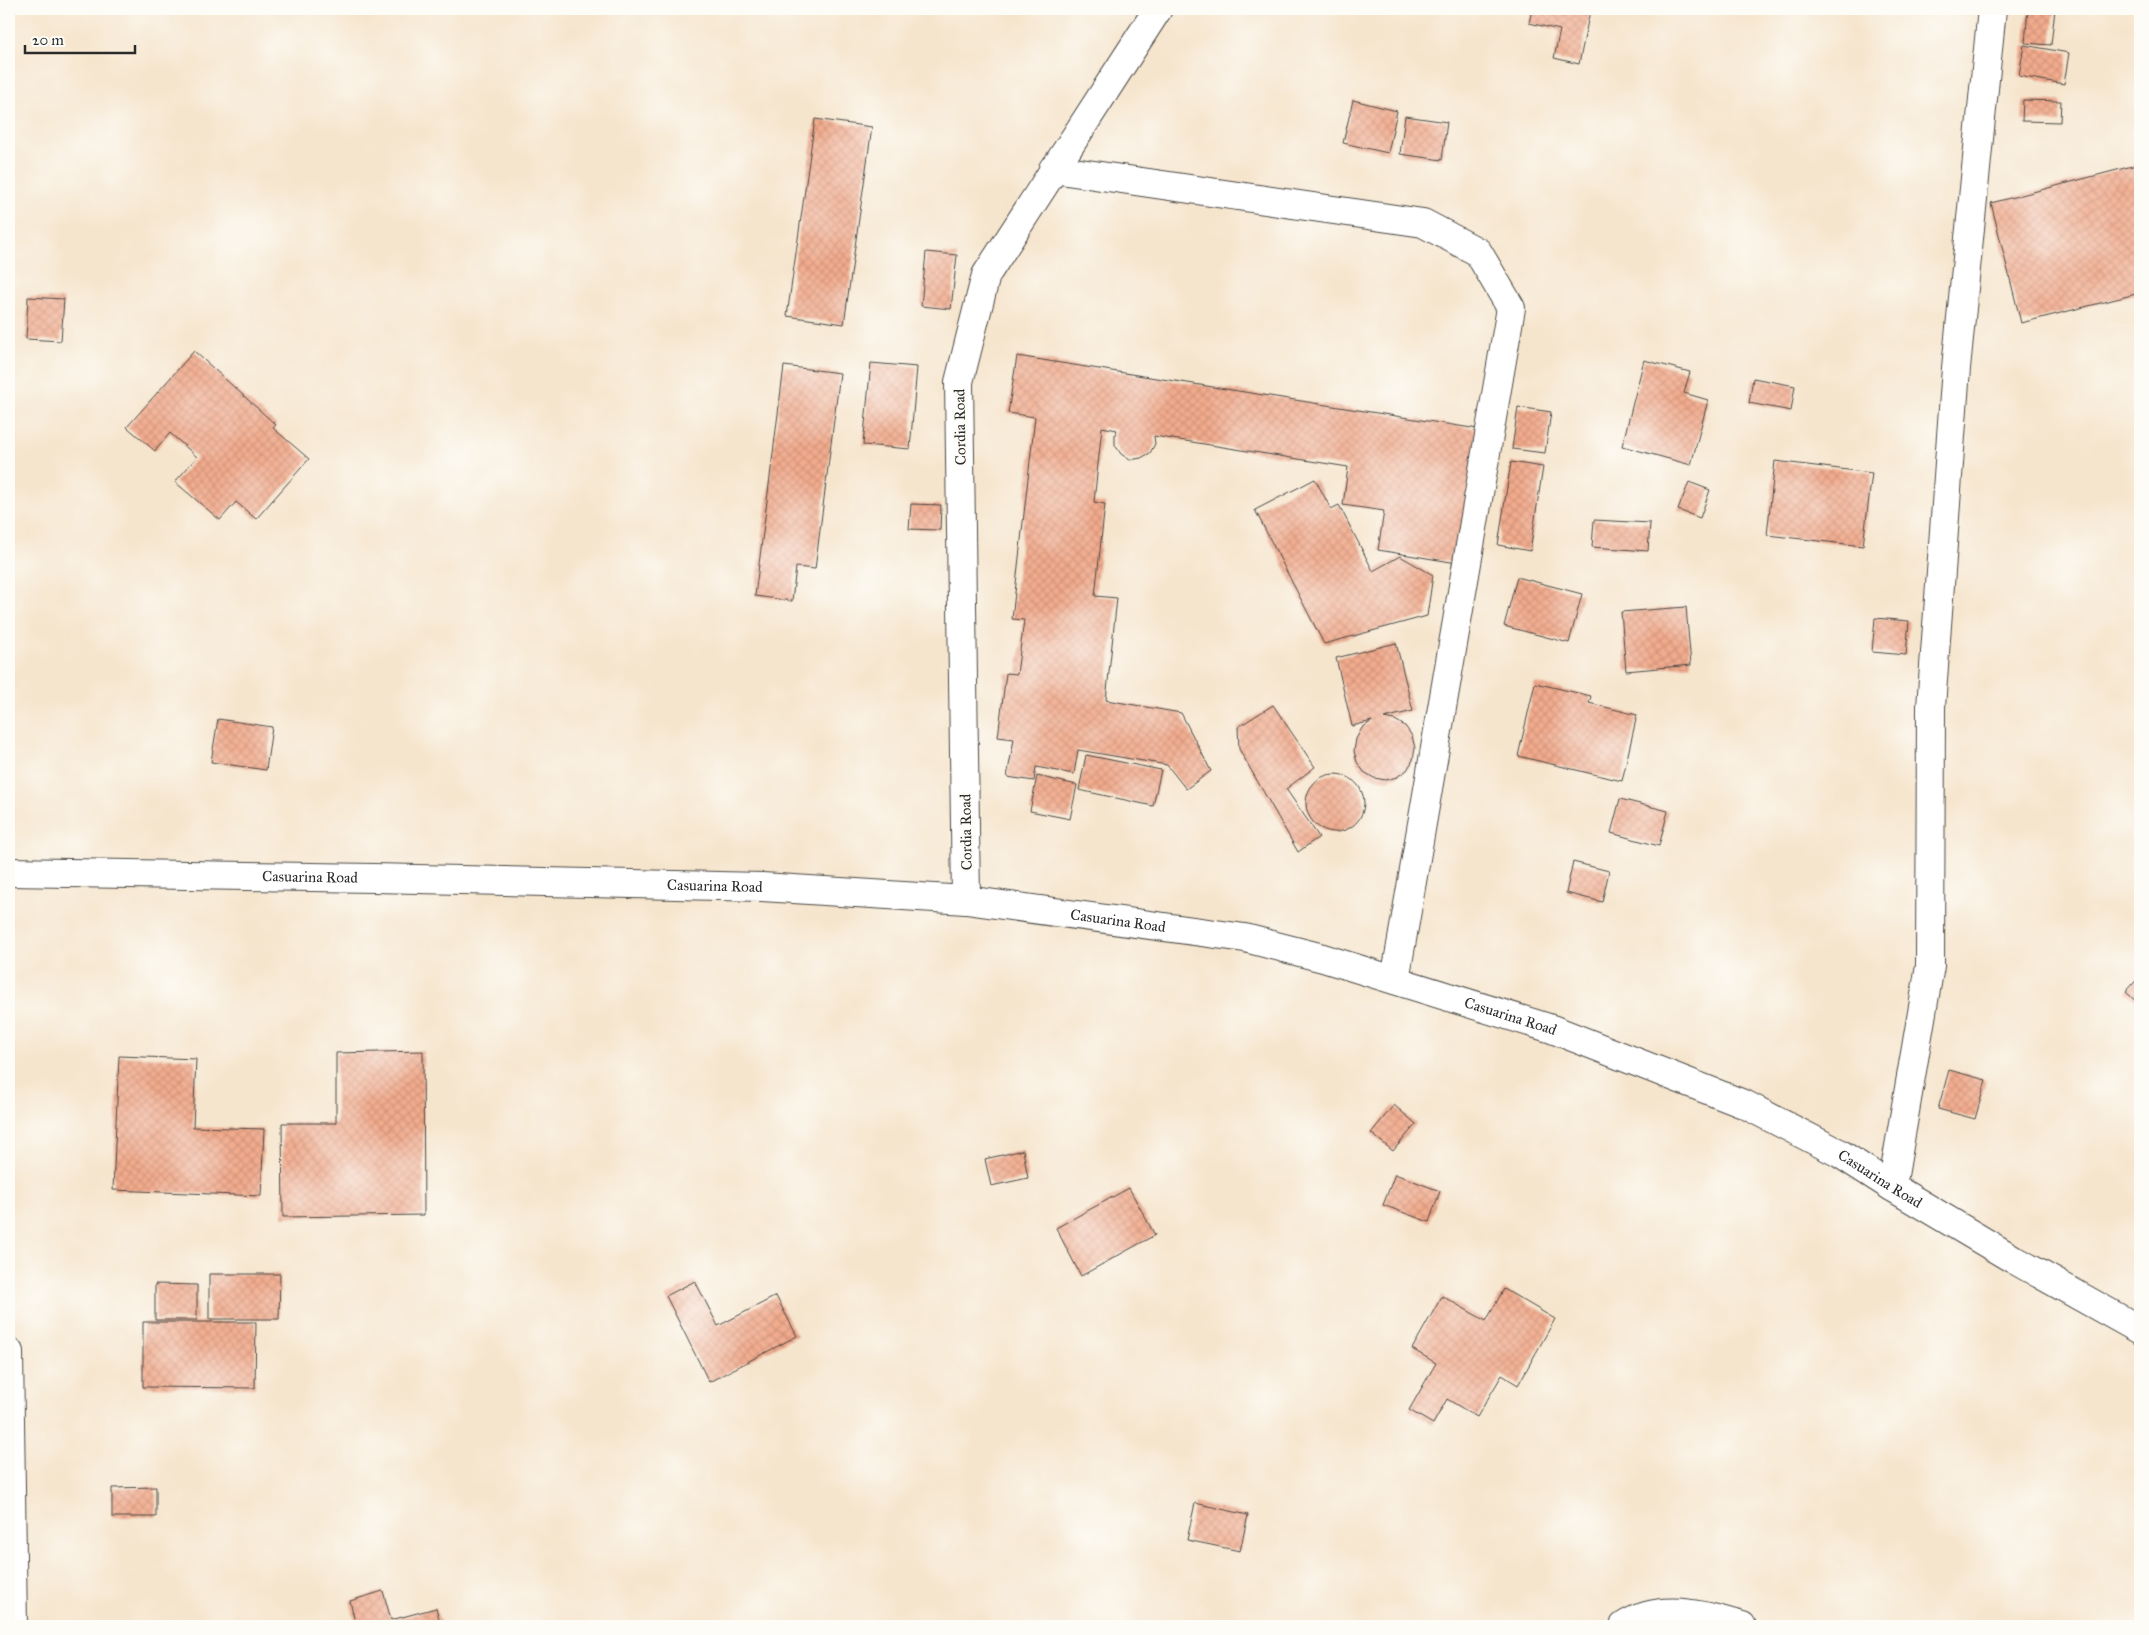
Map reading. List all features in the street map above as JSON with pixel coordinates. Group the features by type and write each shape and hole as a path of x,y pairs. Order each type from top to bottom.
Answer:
{"street":[{"name":"Cordia Road","path":"966,900 959,382 986,275 1052,169 1158,9"},
{"path":"1892,1187 1930,966 1931,706 1956,368 1992,9"},
{"path":"1052,169 1423,223 1478,252 1511,308 1396,980"},
{"name":"Casuarina Road","path":"9,872 762,887 966,900 1245,938 1323,958 1552,1029 1746,1106 1839,1153 1892,1187 2140,1330"},
{"path":"9,1352 13,1626"},
{"path":"1624,1626 1633,1620 1662,1611 1703,1615 1742,1626"}],"building":[{"path":"1532,9 1579,9 1590,11 1579,64 1554,58 1560,30 1529,23"},
{"path":"1659,9 1680,9 1679,14"},
{"path":"2028,9 2055,9 2051,45 2025,43"},
{"path":"2024,45 2069,53 2064,84 2019,76"},
{"path":"1353,100 1397,111 1388,153 1343,143"},
{"path":"2023,100 2061,101 2060,122 2022,121"},
{"path":"1405,116 1447,122 1442,160 1400,154"},
{"path":"815,119 872,127 844,324 787,316"},
{"path":"2140,164 2140,293 2021,323 1991,203"},
{"path":"926,252 957,255 951,309 921,306"},
{"path":"28,297 64,299 61,341 26,339"},
{"path":"194,351 276,425 273,428 309,459 256,519 236,502 220,520 175,482 197,457 170,433 155,451 127,427"},
{"path":"1017,356 1478,429 1457,563 1378,550 1384,511 1343,505 1348,467 1154,436 1155,444 1150,453 1141,458 1130,460 1121,454 1115,445 1117,430 1102,427 1094,502 1105,504 1095,596 1117,598 1106,700 1181,713 1211,771 1186,789 1167,765 1078,750 1074,774 1036,767 1034,781 1007,777 1014,739 998,737 1006,673 1017,674 1024,620 1012,619 1035,417 1008,413"},
{"path":"1644,360 1690,372 1684,393 1708,400 1691,465 1622,446"},
{"path":"871,363 917,367 910,449 863,445"},
{"path":"784,366 840,373 815,569 796,567 792,601 755,596"},
{"path":"1753,378 1795,386 1791,411 1749,403"},
{"path":"1518,407 1551,412 1545,453 1512,449"},
{"path":"1775,461 1872,473 1863,546 1767,535"},
{"path":"1511,462 1543,467 1530,551 1498,545"},
{"path":"1315,479 1331,509 1339,505 1373,571 1400,556 1433,575 1427,616 1324,644 1255,510"},
{"path":"1689,482 1710,490 1700,518 1678,510"},
{"path":"911,504 941,505 940,530 909,529"},
{"path":"1594,520 1650,523 1648,551 1592,547"},
{"path":"1517,577 1582,594 1569,643 1504,626"},
{"path":"1686,607 1691,665 1626,671 1621,612"},
{"path":"1875,618 1909,621 1906,655 1872,652"},
{"path":"1396,643 1413,711 1384,718 1395,720 1405,726 1412,736 1415,748 1413,760 1407,770 1397,777 1386,780 1374,778 1364,772 1357,762 1354,751 1356,739 1362,728 1372,721 1352,726 1336,658"},
{"path":"1535,683 1591,696 1589,703 1637,715 1622,781 1518,756"},
{"path":"1273,705 1315,767 1286,789 1319,837 1298,852 1239,749 1238,727"},
{"path":"218,719 272,727 266,770 211,762"},
{"path":"1086,755 1161,770 1153,806 1079,790"},
{"path":"1335,774 1351,779 1359,787 1364,803 1359,819 1351,827 1335,832 1319,827 1311,819 1306,803 1311,787 1319,779"},
{"path":"1037,776 1077,785 1070,819 1030,811"},
{"path":"1620,799 1668,811 1659,846 1611,833"},
{"path":"1573,862 1609,871 1602,902 1566,893"},
{"path":"2140,976 2140,1005 2126,992"},
{"path":"423,1051 424,1215 283,1217 282,1123 336,1123 336,1053"},
{"path":"119,1056 196,1059 193,1127 264,1129 261,1196 113,1190"},
{"path":"1949,1070 1986,1080 1975,1119 1938,1109"},
{"path":"1394,1105 1416,1124 1393,1151 1371,1133"},
{"path":"1023,1150 1028,1178 991,1186 985,1159"},
{"path":"1395,1174 1440,1191 1429,1222 1383,1205"},
{"path":"1129,1188 1155,1235 1081,1276 1056,1228"},
{"path":"209,1274 280,1274 279,1319 209,1319"},
{"path":"695,1281 718,1326 776,1296 797,1336 709,1382 666,1296"},
{"path":"155,1284 197,1285 197,1320 155,1320"},
{"path":"1504,1289 1555,1319 1518,1385 1502,1375 1477,1417 1447,1399 1433,1424 1409,1410 1436,1363 1412,1349 1442,1296 1486,1321"},
{"path":"143,1322 256,1322 255,1388 143,1387"},
{"path":"156,1487 156,1517 112,1517 112,1488"},
{"path":"1195,1503 1248,1515 1240,1551 1187,1540"},
{"path":"383,1591 391,1620 436,1608 441,1626 356,1626 350,1601"}]}
